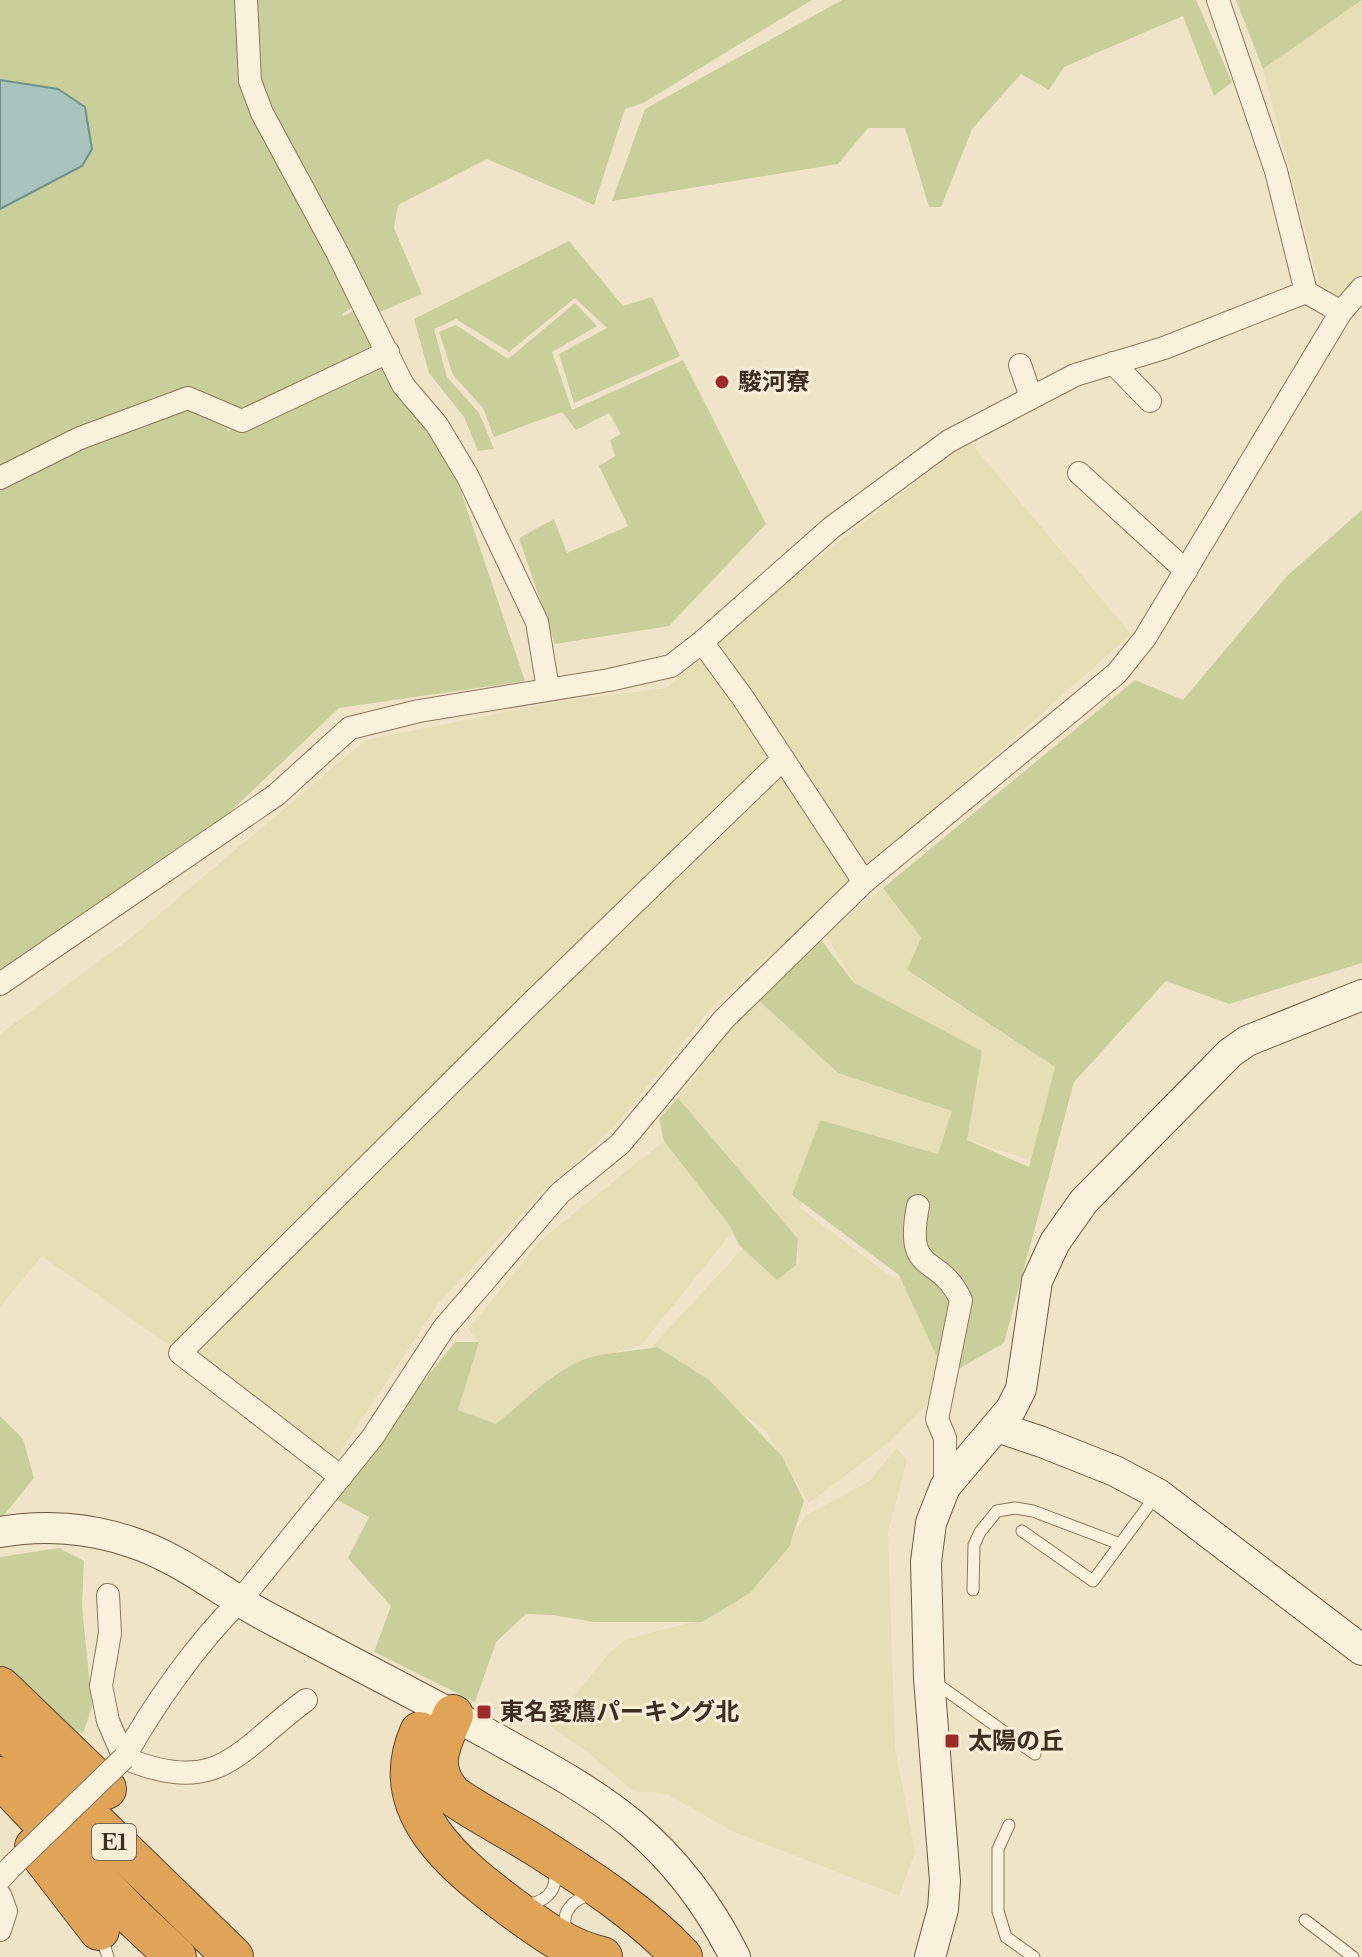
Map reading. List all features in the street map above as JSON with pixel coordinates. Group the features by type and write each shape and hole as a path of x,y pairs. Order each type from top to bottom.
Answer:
{"highway":[{"path":"0,1687 115,1774"},
{"path":"443,1710 443,1739 437,1762 442,1784 464,1804 541,1849 612,1898 656,1931 682,1957"},
{"path":"443,1710 413,1753 412,1781 427,1826 450,1857 505,1902 552,1937 596,1956"},
{"name":"E1","path":"0,1724 46,1775 233,1957"},
{"name":"E1","path":"0,1777 129,1913 176,1957"},
{"path":"0,1804 104,1943"}],"street":[{"path":"246,0 250,81 262,113 403,385 437,425 468,477 537,622 548,689"},
{"path":"1218,0 1276,171 1306,292 1341,312"},
{"path":"6,1873 115,1774 139,1731 216,1624 239,1602 372,1438 443,1329 560,1193 620,1144 724,1019 864,882 1117,673 1145,638 1341,312 1362,288"},
{"path":"0,984 276,795 350,728 419,711 671,666 831,528 949,441 1075,375 1164,348 1306,292"},
{"path":"0,478 80,438 188,398 242,421 388,352"},
{"path":"1113,363 1150,401"},
{"path":"1020,365 1031,397"},
{"path":"1079,473 1186,571"},
{"path":"702,642 743,698 864,882"},
{"path":"341,1477 180,1353 527,1007 783,759"},
{"path":"930,1957 943,1909 945,1881 929,1678 926,1562 931,1523 945,1487 1011,1409 1021,1389 1037,1281 1055,1242 1084,1201 1230,1053 1247,1041 1362,995"},
{"path":"918,1206 914,1245 921,1258 954,1285 961,1300 937,1419 945,1438 945,1487"},
{"path":"997,1427 1115,1471 1158,1494 1362,1650"},
{"path":"0,1532 39,1527 102,1533 165,1556 239,1602 560,1774 633,1825 664,1854 715,1920 735,1957"},
{"path":"108,1595 110,1633 101,1686 115,1774"},
{"path":"115,1774 155,1771 195,1774 224,1765 306,1700"},
{"path":"0,1895 6,1911 0,1930"}],"lane":[{"path":"1022,1531 1093,1581 1158,1494"},
{"path":"973,1590 974,1545 997,1511 1015,1508 1033,1511 1120,1544"},
{"path":"929,1678 1035,1754"},
{"path":"1009,1825 998,1849 998,1911 1006,1937 1034,1957"},
{"path":"505,1902 540,1902 554,1888 553,1867 541,1849"},
{"path":"596,1956 570,1938 565,1928 566,1911 579,1897 588,1894 598,1893 612,1898"},
{"path":"1305,1920 1353,1957"}],"shaded area":[{"path":"1362,0 1362,273 1341,297 1320,285 1263,69"},
{"path":"969,441 1131,634 713,1006 614,1127 542,1192 438,1304 334,1461 42,1256 0,1307 0,1034 132,937 366,740 562,701 667,688 727,629"},
{"path":"883,888 921,938 908,972 1055,1067 1031,1160 967,1140 981,1051 854,983 826,935"},
{"path":"755,997 838,1073 952,1111 939,1154 820,1121 800,1208 890,1276 954,1300 937,1394 883,1447 809,1503 766,1431 651,1348 744,1247 777,1279 799,1262 798,1239 678,1098"},
{"path":"664,1141 734,1230 640,1346 585,1360 496,1424 458,1410 479,1342 468,1329 542,1239"},
{"path":"896,1448 907,1459 888,1532 895,1748 915,1852 899,1896 734,1832 667,1794 633,1791 590,1754 550,1726 609,1653 626,1639 709,1618 777,1562 805,1516 870,1481"}],"green space":[{"path":"0,0 238,0 245,78 353,307 342,314 344,316 360,307 385,361 242,421 173,395 0,478"},
{"path":"243,0 812,0 643,103 625,109 594,205 487,159 398,205 394,228 422,294 375,314 254,91"},
{"path":"842,0 1196,0 1232,82 1214,96 1183,16 1064,67 1049,90 1021,74 972,129 941,207 929,207 905,128 868,128 838,164 612,201 645,109"},
{"path":"1236,0 1362,0 1263,69"},
{"path":"569,241 623,306 652,297 680,356 574,403 559,354 607,328 575,298 509,352 456,319 434,329 447,377 479,413 494,449 478,451 464,417 429,373 414,319"},
{"path":"575,303 597,326 552,352 572,410 683,360 766,524 669,626 555,644 519,538 554,519 567,553 628,526 599,466 615,456 610,440 621,434 609,413 576,430 562,412 494,437 483,408 453,375 439,332 456,325 508,359"},
{"path":"380,368 433,432 460,489 525,681 339,708 227,815 0,971 0,490 115,430 194,406 227,426 228,431"},
{"path":"1362,510 1362,963 1229,1004 1166,981 1074,1082 1004,1343 946,1376 899,1275 792,1195 820,1120 938,1154 952,1111 838,1073 755,997 816,933 854,983 982,1051 967,1140 1029,1167 1055,1067 907,970 921,938 883,888 1135,680 1183,700 1288,575"},
{"path":"678,1098 798,1239 796,1265 777,1280 739,1245 730,1226 664,1141 659,1119"},
{"path":"455,1342 479,1342 458,1410 496,1424 540,1387 576,1363 596,1356 657,1347 709,1380 782,1456 804,1501 789,1547 750,1593 702,1622 594,1622 526,1614 496,1642 475,1702 374,1652 391,1606 348,1558 369,1517 332,1497"},
{"path":"0,1416 23,1439 34,1478 0,1520"},
{"path":"59,1548 84,1561 82,1606 92,1707 83,1733 53,1719 0,1665 0,1557"}],"water":[{"path":"0,80 58,89 85,107 92,149 82,166 0,209"}],"place":[{"name":"駿河寮","path":"722,382"},
{"name":"東名愛鷹パーキング北","path":"484,1712"},
{"name":"太陽の丘","path":"952,1741"}]}
